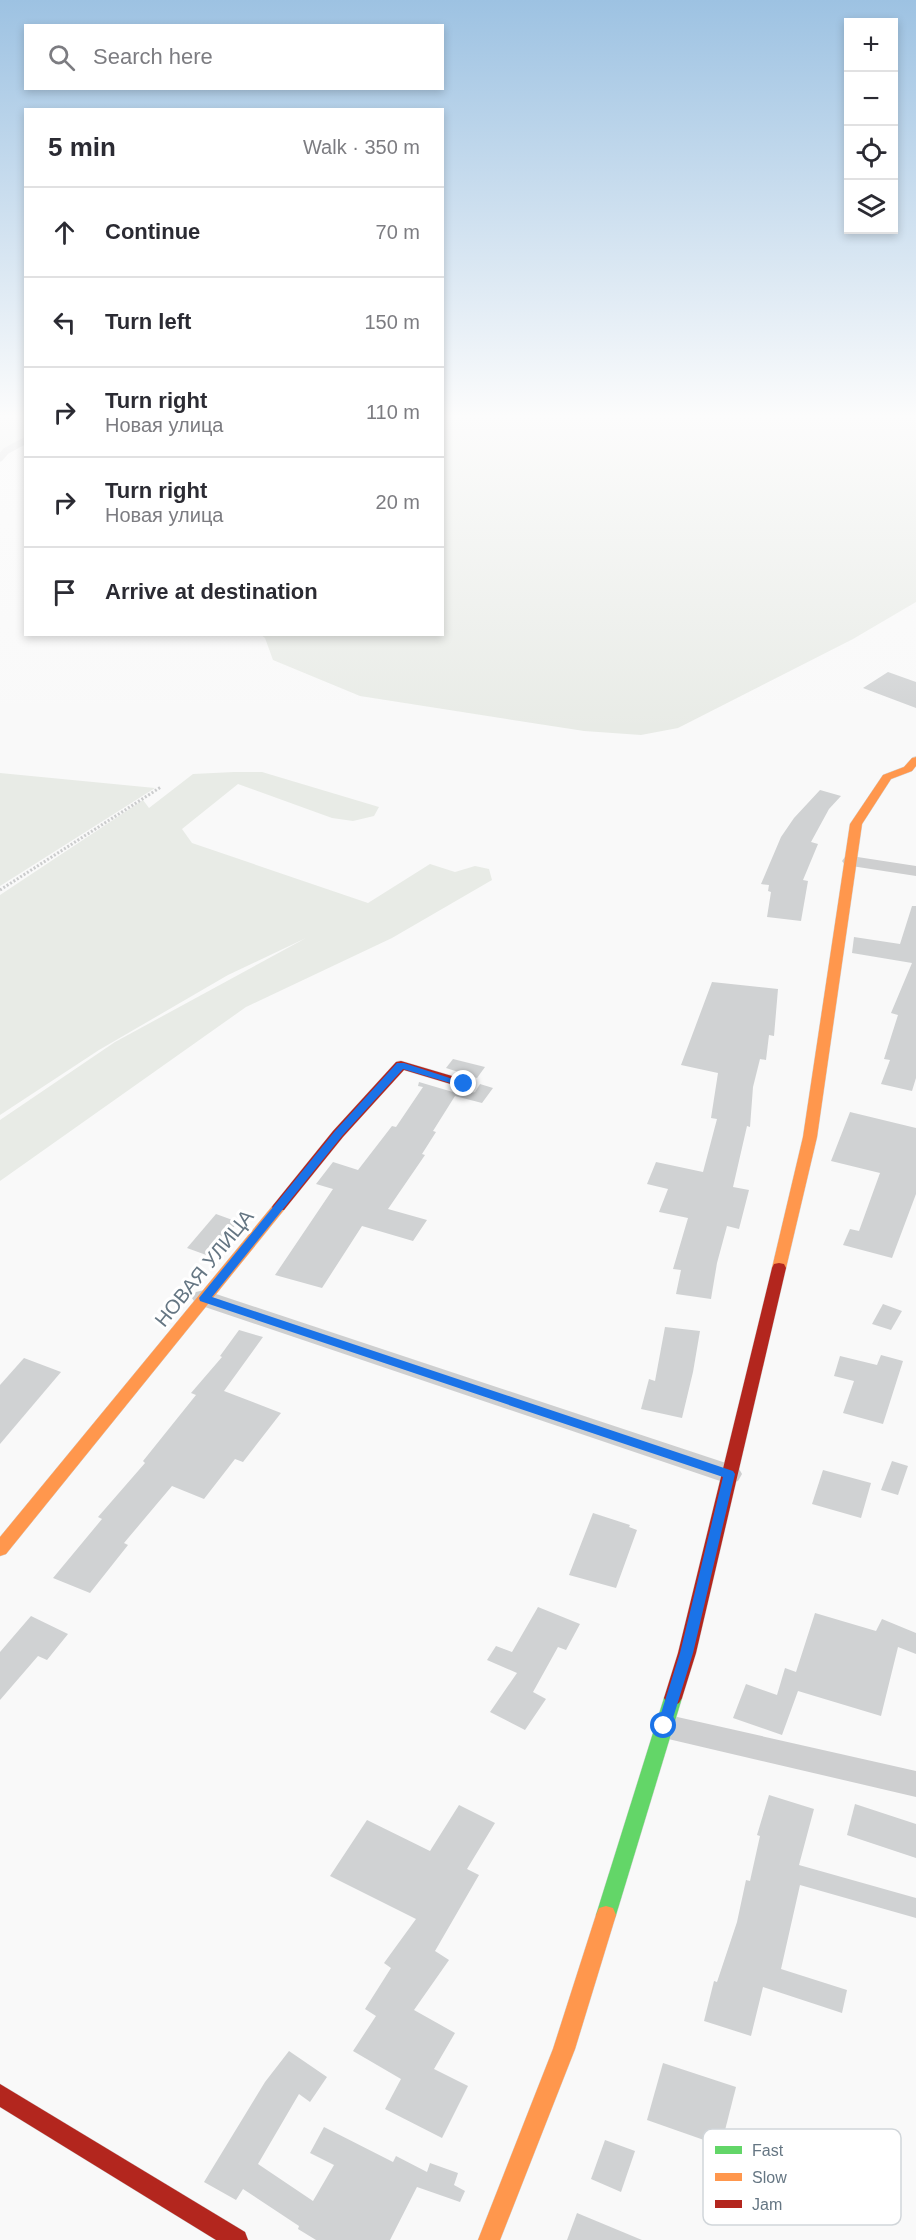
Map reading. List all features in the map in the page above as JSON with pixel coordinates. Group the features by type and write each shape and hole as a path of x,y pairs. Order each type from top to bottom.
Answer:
{"street":[{"path":"489,2240 564,2049 687,1653 810,1137 856,824 887,777 908,769 916,760"},
{"path":"851,861 916,871"},
{"name":"НОВАЯ УЛИЦА","path":"0,1549 338,1134 401,1065 464,1084"},
{"path":"204,1298 729,1474"},
{"path":"664,1726 916,1784"},
{"path":"0,2095 237,2240"}],"path":[{"path":"0,890 161,787"}],"shaded area":[{"path":"444,522 916,522 916,602 853,639 678,728 641,735 584,731 360,696 273,660 262,636 444,636"},
{"path":"262,772 379,807 374,816 353,821 332,818 238,784 182,829 192,843 368,903 430,864 455,872 475,866 489,869 492,880 392,938 246,1007 0,1181 0,1120 115,1042 306,938 228,975 99,1050 0,1115 0,895 143,800 149,808 193,774"},
{"path":"0,773 155,788 0,886"}],"building":[{"path":"888,672 916,682 916,708 863,688"},
{"path":"820,790 841,796 829,809 811,842 818,844 803,880 808,881 801,921 767,917 771,892 768,891 769,885 761,884 781,837 794,818"},
{"path":"912,906 916,906 916,1078 912,1091 881,1084 890,1060 884,1059 898,1015 891,1013 912,963 852,953 854,937 900,944"},
{"path":"712,982 778,989 774,1036 769,1035 766,1060 760,1059 753,1087 750,1127 747,1126 733,1187 749,1190 739,1229 727,1226 717,1263 711,1299 676,1294 681,1270 673,1269 688,1218 659,1212 668,1189 647,1184 656,1162 703,1172 717,1119 711,1118 718,1073 681,1065"},
{"path":"453,1059 485,1067 477,1078 446,1068"},
{"path":"419,1082 463,1095 475,1092 480,1084 493,1088 482,1103 455,1096 433,1131 436,1132 422,1154 425,1155 388,1209 427,1220 413,1241 362,1226 322,1288 275,1275 333,1189 316,1184 333,1162 358,1170 392,1126 396,1127 423,1087 418,1086"},
{"path":"850,1112 916,1128 916,1194 892,1258 843,1245 850,1229 859,1231 880,1173 831,1161"},
{"path":"216,1214 238,1222 209,1256 187,1248"},
{"path":"883,1304 902,1311 891,1330 872,1324"},
{"path":"665,1327 700,1331 682,1418 641,1409 649,1379 655,1381"},
{"path":"239,1330 263,1337 224,1391 281,1413 243,1462 235,1459 204,1499 172,1486 124,1543 128,1545 90,1593 53,1578 102,1519 98,1517 145,1463 143,1461 196,1395 191,1393 222,1357 220,1356"},
{"path":"881,1355 903,1361 883,1424 843,1413 854,1381 834,1376 840,1356 877,1365"},
{"path":"24,1358 61,1372 0,1444 0,1385"},
{"path":"892,1461 908,1466 898,1495 881,1490"},
{"path":"823,1470 871,1483 861,1518 812,1504"},
{"path":"593,1513 630,1525 629,1527 637,1530 616,1588 569,1575"},
{"path":"538,1607 580,1624 566,1650 558,1647 533,1692 546,1699 525,1730 490,1712 517,1673 487,1660 496,1646 512,1652"},
{"path":"815,1613 876,1631 882,1619 916,1633 916,1654 898,1647 881,1716 798,1691 782,1735 733,1718 746,1684 777,1695 785,1668 796,1672"},
{"path":"31,1616 68,1634 47,1660 38,1656 0,1700 0,1652"},
{"path":"769,1795 814,1809 799,1865 916,1898 916,1918 800,1885 781,1969 847,1990 842,2013 763,1987 751,2036 704,2021 714,1981 717,1982 737,1922 746,1880 750,1881 760,1836 757,1835"},
{"path":"855,1804 916,1824 916,1858 847,1835"},
{"path":"459,1805 495,1823 467,1869 479,1875 435,1951 449,1960 414,2010 455,2033 434,2069 468,2086 442,2138 385,2109 401,2079 353,2051 376,2016 365,2009 391,1968 384,1963 416,1919 330,1876 367,1820 430,1851"},
{"path":"289,2051 327,2077 310,2102 299,2094 258,2164 313,2201 334,2165 310,2153 324,2127 393,2162 396,2156 427,2172 430,2163 458,2173 454,2185 465,2191 460,2202 417,2187 390,2240 316,2240 243,2189 236,2200 204,2182 265,2082"},
{"path":"663,2063 736,2087 725,2129 703,2129 703,2140 647,2120"},
{"path":"605,2140 635,2151 621,2192 591,2179"},
{"path":"577,2213 642,2240 567,2240"}],"traffic: fast":[{"path":"606,1915 673,1698"}],"traffic: slow":[{"path":"779,1268 810,1137 856,824 887,777 908,769 916,760"},
{"path":"0,1549 279,1207"},
{"path":"489,2240 564,2049 606,1915"}],"traffic: jam":[{"path":"279,1207 338,1134 401,1065 464,1084"},
{"path":"673,1698 687,1653 779,1268"},
{"path":"0,2095 237,2240"}],"route":[{"path":"464,1084 401,1065 338,1134 204,1298 729,1474 687,1653 664,1726"}]}
